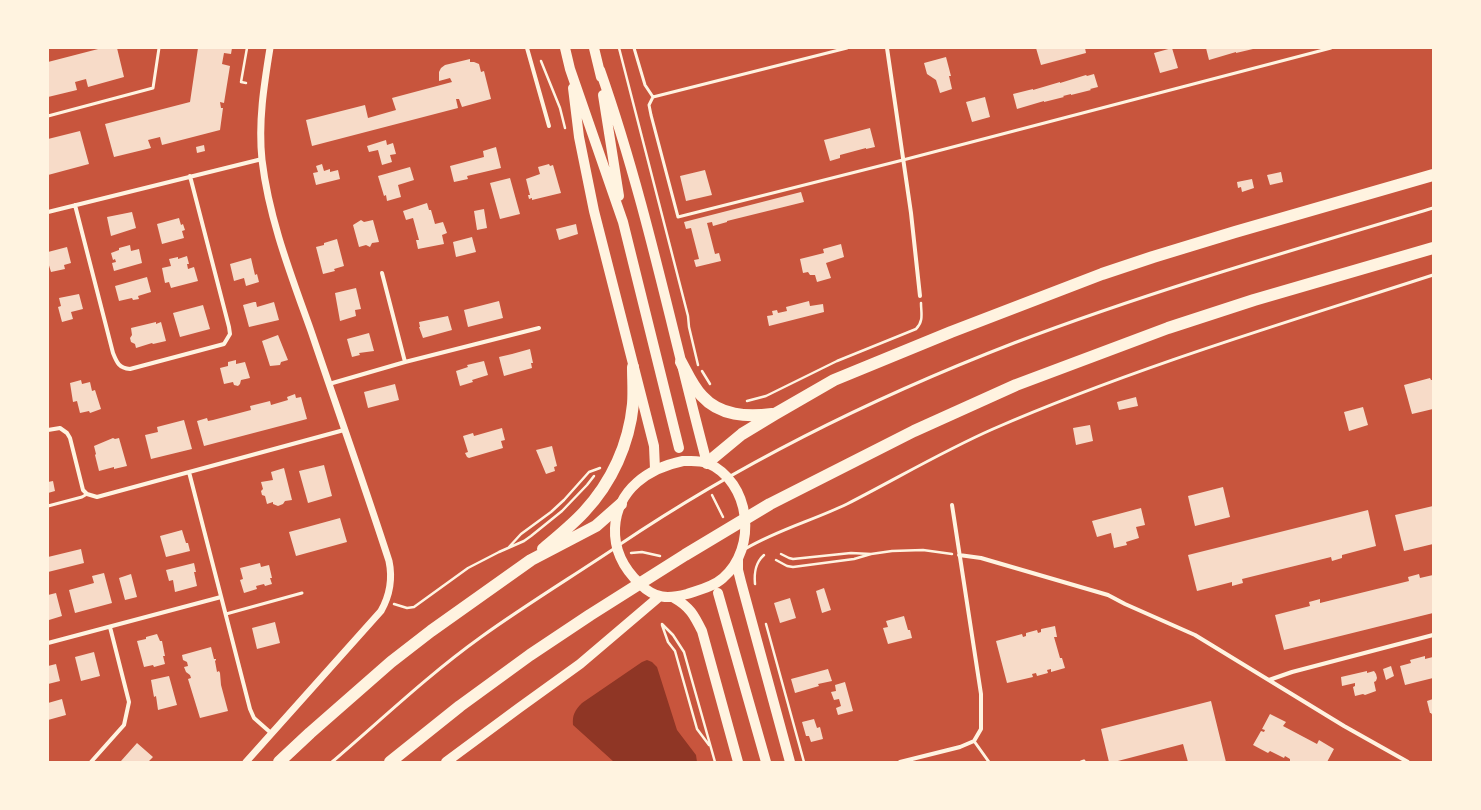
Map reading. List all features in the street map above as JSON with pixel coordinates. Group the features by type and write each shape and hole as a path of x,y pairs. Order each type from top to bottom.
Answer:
{"highway":[{"path":"707,463 733,441 775,414 834,380 951,332 1102,274 1235,232 1433,175"},
{"path":"390,762 460,706 530,655 590,615 685,555 770,504 914,431 1024,382 1117,346 1211,313 1433,248"},
{"path":"681,362 702,396 713,406 734,414 775,414"},
{"path":"531,560 584,512 612,474 626,441 633,404 633,367"},
{"path":"279,762 310,733 410,647 531,560 596,526 621,504"}],"main road":[{"path":"565,48 570,68 623,222 679,448"},
{"path":"594,48 647,225 707,463"},
{"path":"570,68 579,137 594,211 654,446 655,469"},
{"path":"600,70 623,222"},
{"path":"674,598 712,586 723,579 732,569 745,535 746,522 744,505 738,491 731,479 720,470 707,463 683,461 655,469 634,485 626,494 621,504 615,528 616,540 620,556 625,566 645,589 660,596 674,598 684,604 693,613 702,631 738,762"},
{"path":"739,554 738,570 790,762"},
{"path":"718,593 766,762"},
{"path":"446,762 580,664 660,596"}],"street":[{"path":"246,762 381,612 387,600 392,572 275,226 266,187 261,138 262,106 270,48"},
{"path":"527,48 550,126"},
{"path":"887,48 920,296"},
{"path":"48,212 75,204 262,159"},
{"path":"75,204 117,364 123,368 130,369 224,344 230,334 230,327 190,176"},
{"path":"382,273 405,362"},
{"path":"329,384 405,362 539,328"},
{"path":"48,430 60,428 67,433 70,438 83,490 87,494 97,497 344,430"},
{"path":"189,472 250,709 254,718 271,733"},
{"path":"900,762 960,747 974,741 981,729 981,694 952,505"},
{"path":"960,555 981,558 1108,595 1195,635 1344,726 1408,762"},
{"path":"48,642 221,597"},
{"path":"90,762 124,725 128,702 110,627"},
{"path":"1269,680 1292,672 1433,635"}],"lane":[{"path":"48,116 153,88 159,48"},
{"path":"634,48 645,85 653,97"},
{"path":"847,48 653,97 649,105 651,115 678,216 903,160 1331,48"},
{"path":"332,762 392,708 481,637 667,513 759,461 895,393 1015,343 1108,309 1433,208"},
{"path":"739,554 769,536 824,515 978,436 1076,395 1239,337 1433,275"},
{"path":"48,506 82,497 87,494"},
{"path":"226,614 302,593"},
{"path":"974,741 989,762"}],"path":[{"path":"246,83 241,82 247,48"},
{"path":"619,48 688,316 689,327 698,365 712,387"},
{"path":"538,55 560,108 567,135"},
{"path":"744,402 766,396 837,361 916,329 921,324 922,319 920,296"},
{"path":"387,600 398,606 407,608 414,607 468,568 524,541 562,511 587,485 604,464"},
{"path":"508,548 521,534 551,512 564,500 589,472 600,468"},
{"path":"712,492 723,518"},
{"path":"776,560 787,566 793,567 854,559 871,554 892,551 922,550 960,555"},
{"path":"781,554 793,559 850,553 871,554"},
{"path":"756,590 754,579 756,568 764,555"},
{"path":"764,618 804,762"},
{"path":"710,746 696,729 675,651 668,642 662,624 673,635 684,652 715,762"}],"shaded area":[{"path":"647,660 652,662 657,667 677,730 696,755 697,762 614,762 573,725 574,713 582,703"}],"building":[{"path":"102,48 117,48 124,77 88,87 86,79 75,82 77,90 48,97 48,62"},
{"path":"198,48 232,48 231,54 224,53 222,64 230,66 224,103 220,102 221,108 223,108 220,130 162,145 160,137 148,140 151,148 114,157 105,124 190,102"},
{"path":"1036,48 1085,48 1086,53 1041,65"},
{"path":"1172,48 1178,68 1160,73 1154,53"},
{"path":"1206,48 1253,49 1236,52 1209,60"},
{"path":"946,57 951,76 949,76 952,89 940,93 936,80 927,74 924,63"},
{"path":"470,59 470,62 479,64 481,72 484,71 491,99 462,107 459,99 456,99 458,108 312,146 306,120 365,105 368,118 396,110 392,98 452,82 450,78 439,81 439,72 441,68 445,65"},
{"path":"1094,74 1098,87 1017,109 1013,94"},
{"path":"985,97 990,117 972,122 966,102"},
{"path":"870,128 875,147 840,155 840,158 830,161 824,140"},
{"path":"80,131 89,164 48,175 48,139"},
{"path":"386,140 387,145 393,143 396,154 390,155 392,162 382,165 378,150 369,152 367,146"},
{"path":"204,145 205,151 197,153 196,147"},
{"path":"496,147 501,168 467,176 468,179 454,182 450,166 484,157 483,151"},
{"path":"322,164 324,171 330,169 330,172 338,170 340,179 316,185 313,173 318,172 316,166"},
{"path":"549,164 550,166 553,165 561,193 532,200 532,198 529,199 528,195 530,195 526,179 540,174 538,167"},
{"path":"410,167 414,180 398,185 401,197 387,201 378,176"},
{"path":"705,170 712,195 686,201 680,176"},
{"path":"1281,172 1283,182 1270,185 1267,175"},
{"path":"510,178 520,214 500,219 490,183"},
{"path":"1252,179 1254,188 1242,192 1241,187 1238,188 1237,182"},
{"path":"801,192 804,202 727,221 713,226 712,222 707,223 715,254 719,253 721,261 696,267 694,260 699,259 691,228 686,229 684,222"},
{"path":"427,203 429,210 431,210 435,224 443,222 447,233 442,235 444,244 418,249 416,240 419,240 413,218 406,220 403,211"},
{"path":"484,209 487,228 477,230 474,211"},
{"path":"132,212 136,228 111,236 107,217"},
{"path":"179,218 181,225 183,224 185,230 182,231 184,238 162,244 157,224"},
{"path":"361,220 364,222 373,220 379,242 372,243 370,247 366,245 359,247 353,225"},
{"path":"576,224 578,234 559,240 556,229"},
{"path":"472,237 476,252 456,257 453,242"},
{"path":"337,239 344,266 334,269 335,271 323,274 316,247"},
{"path":"841,244 844,257 826,263 831,278 817,282 815,275 810,275 808,272 803,273 800,259 824,253 823,249"},
{"path":"130,245 131,251 139,249 142,263 114,271 112,263 116,262 115,259 113,260 111,253 119,250 119,248"},
{"path":"67,247 71,263 64,265 65,269 51,272 48,262 48,252"},
{"path":"187,256 189,264 187,264 188,269 194,267 198,281 171,288 169,282 165,283 162,268 171,266 169,259 178,257 178,259"},
{"path":"251,258 255,275 257,274 259,282 246,286 244,278 234,281 230,264"},
{"path":"147,277 151,292 138,296 139,299 133,300 132,298 119,301 115,286"},
{"path":"356,288 361,309 355,310 356,316 340,321 335,293"},
{"path":"79,294 83,309 71,312 73,319 62,322 58,307 61,306 59,298"},
{"path":"499,301 503,318 468,327 464,310"},
{"path":"809,301 810,306 823,304 824,312 769,326 767,316 773,315 772,311 777,310 778,313 787,311 786,307"},
{"path":"256,302 257,307 274,302 279,320 249,327 243,305"},
{"path":"203,305 210,329 180,337 173,313"},
{"path":"448,316 452,330 423,338 419,327 419,322"},
{"path":"156,322 156,324 161,322 166,341 152,343 136,348 135,344 131,342 130,338 132,335 131,328"},
{"path":"369,333 374,351 359,353 360,355 352,357 347,339"},
{"path":"278,335 288,360 281,362 280,365 270,366 262,341"},
{"path":"530,349 533,363 531,363 532,368 504,376 499,357"},
{"path":"236,360 236,364 245,362 250,378 241,380 238,386 234,385 233,382 224,384 220,368 228,366 228,362"},
{"path":"484,361 488,375 460,386 456,371 468,367 467,365"},
{"path":"1430,378 1433,380 1433,409 1412,414 1404,385"},
{"path":"81,380 82,384 90,382 92,391 95,390 101,409 90,413 89,411 80,413 77,401 73,402 70,383"},
{"path":"395,384 399,400 368,408 364,392"},
{"path":"295,394 296,398 301,397 307,419 204,446 197,421 207,418 208,421 213,420 251,410 250,406 270,401 271,405 288,400 287,397"},
{"path":"1136,397 1138,406 1119,410 1117,402"},
{"path":"1363,407 1368,425 1349,431 1344,412"},
{"path":"184,420 192,449 151,459 145,435 158,432 157,427"},
{"path":"1090,425 1093,441 1076,445 1073,428"},
{"path":"502,428 505,440 501,441 503,448 469,458 467,457 465,453 468,452 463,436 473,433 474,436"},
{"path":"113,438 119,438 127,466 114,469 114,467 99,471 94,446"},
{"path":"552,446 557,466 554,467 555,471 546,474 536,450"},
{"path":"324,465 332,496 308,503 299,471"},
{"path":"284,468 292,500 285,501 283,504 278,506 273,504 273,502 267,504 265,496 262,495 261,491 263,489 261,482 273,480 271,472"},
{"path":"53,481 55,491 48,493 48,482"},
{"path":"1223,487 1230,517 1195,526 1188,496"},
{"path":"1433,506 1433,544 1404,551 1395,515"},
{"path":"1141,508 1145,525 1136,527 1139,538 1126,542 1127,545 1114,548 1111,533 1097,537 1092,521"},
{"path":"1368,510 1376,546 1342,555 1342,558 1332,561 1331,557 1242,579 1243,583 1232,586 1232,582 1197,591 1188,555"},
{"path":"340,518 347,542 296,556 289,532"},
{"path":"182,530 190,551 166,557 160,536"},
{"path":"81,549 84,563 48,572 48,557"},
{"path":"194,563 197,586 175,592 173,580 169,581 166,570"},
{"path":"260,563 261,567 269,565 272,584 256,586 257,589 244,593 240,580 243,579 240,568"},
{"path":"104,573 112,603 75,613 69,590 94,583 92,576"},
{"path":"131,574 137,597 125,600 119,578"},
{"path":"1419,574 1420,578 1433,575 1433,613 1284,650 1275,615 1310,606 1309,602 1320,599 1320,603 1409,581 1408,577"},
{"path":"824,588 831,610 822,613 816,591"},
{"path":"56,593 62,616 49,620 48,595"},
{"path":"790,598 796,618 780,623 774,603"},
{"path":"904,616 912,638 888,644 883,628 888,627 886,621"},
{"path":"275,622 280,643 257,649 252,628"},
{"path":"1055,626 1057,637 1054,637 1060,658 1062,658 1065,668 1051,672 1051,669 1047,670 1048,673 1037,676 1036,673 1032,674 1033,677 1007,683 996,641 1022,634 1023,637 1026,636 1026,633 1037,630 1038,633 1041,632 1041,629"},
{"path":"157,634 160,641 162,641 165,664 154,667 153,665 144,667 137,641"},
{"path":"211,647 214,659 216,659 217,672 219,671 220,673 221,685 228,711 200,718 188,679 191,678 184,667 188,666 187,662 183,660 182,655"},
{"path":"94,652 100,676 81,681 75,657"},
{"path":"1425,656 1425,659 1433,657 1433,678 1405,685 1400,666 1411,663 1410,660"},
{"path":"56,664 60,681 48,684 48,666"},
{"path":"1391,666 1394,676 1386,680 1383,669"},
{"path":"828,669 832,681 818,684 819,686 795,693 791,679"},
{"path":"1367,671 1367,673 1374,671 1376,674 1377,678 1374,682 1376,691 1365,695 1355,696 1353,687 1355,686 1355,683 1342,686 1341,677"},
{"path":"169,676 177,705 158,710 156,696 154,697 151,680"},
{"path":"845,682 853,711 838,715 836,708 841,706 839,699 834,700 831,692 836,691 835,685"},
{"path":"62,699 66,715 48,720 48,703"},
{"path":"1433,699 1433,716 1430,713 1427,701"},
{"path":"1211,701 1226,762 1188,762 1183,744 1109,762 1101,729"},
{"path":"1270,714 1286,722 1283,726 1317,744 1319,740 1334,749 1327,762 1290,762 1290,759 1285,756 1284,758 1270,751 1268,753 1253,745 1261,731 1264,732 1265,730 1262,729"},
{"path":"814,719 817,728 820,727 823,739 811,742 809,736 806,736 802,722"},
{"path":"137,743 153,757 148,762 122,762 121,761"}]}
